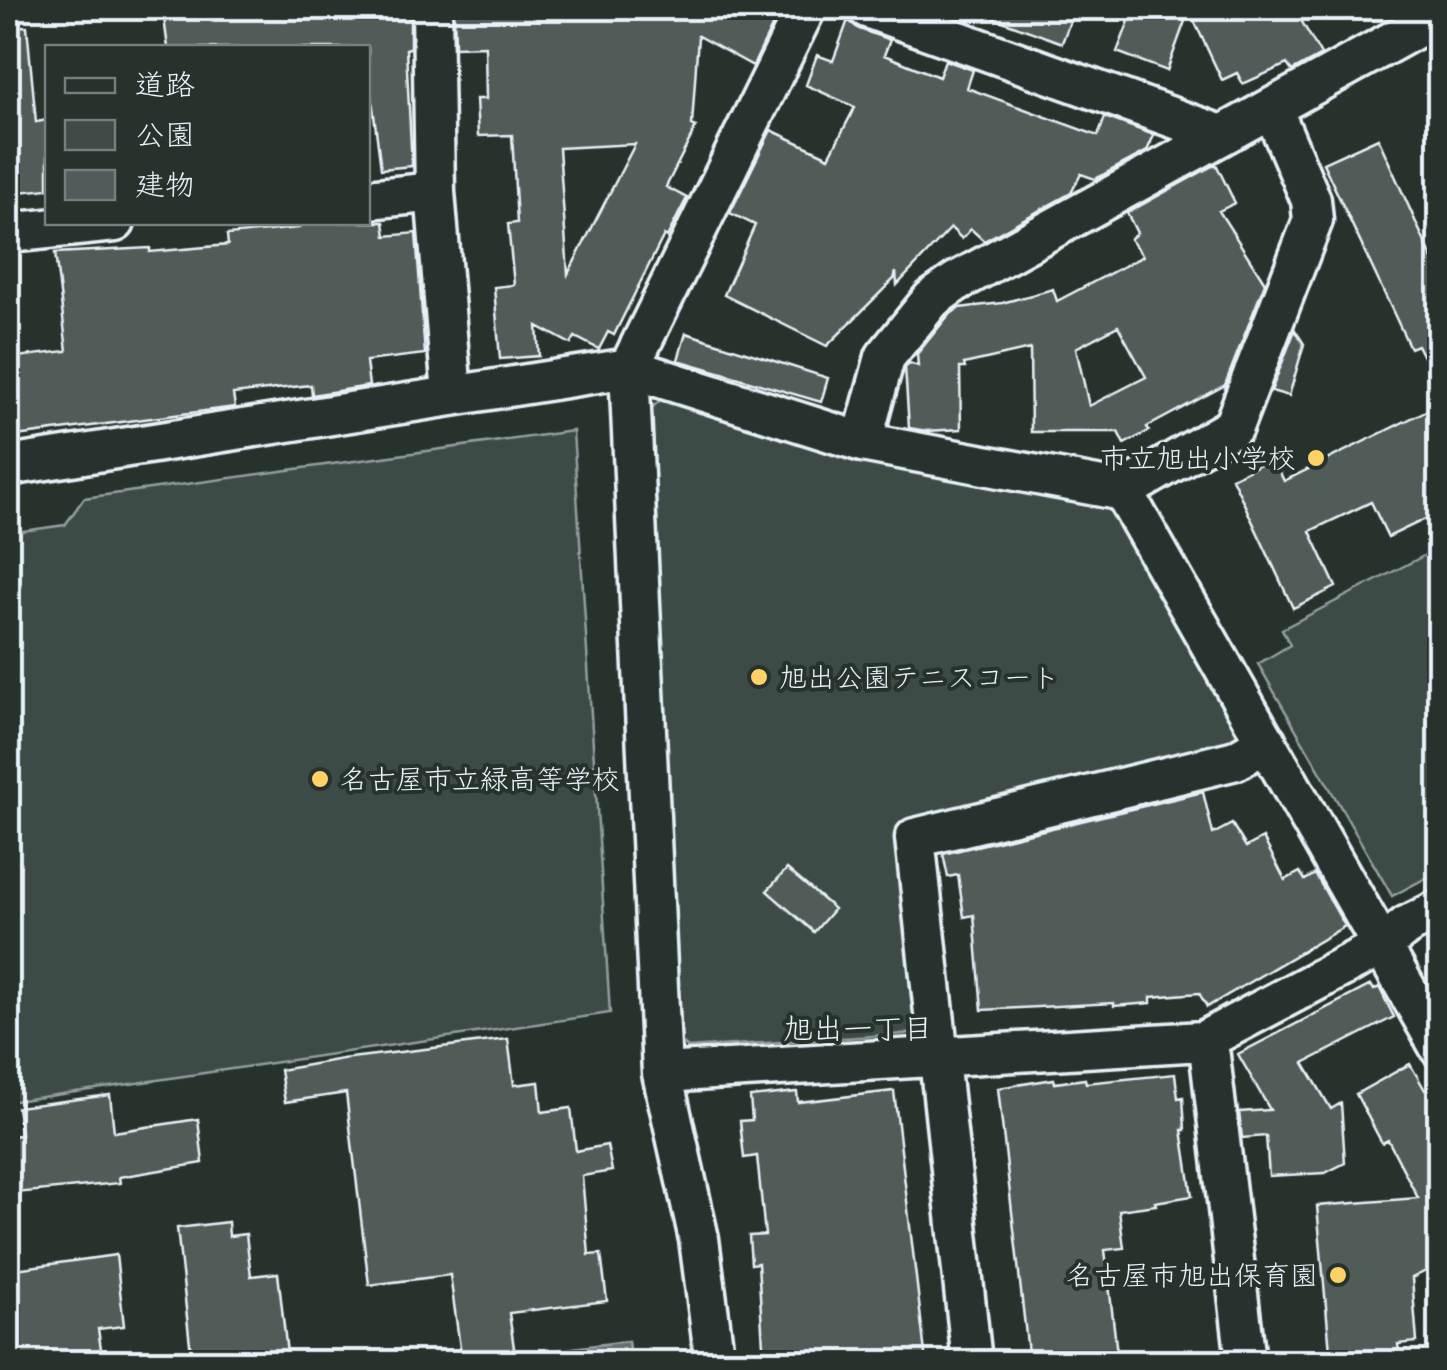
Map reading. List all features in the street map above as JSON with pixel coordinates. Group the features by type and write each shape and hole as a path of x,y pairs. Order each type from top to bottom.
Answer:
{"street":[{"path":"432,8 435,192 452,394"},
{"path":"715,1362 699,1239 662,1073 629,368 806,8"},
{"path":"867,8 1221,135"},
{"path":"862,442 885,356 932,299 956,282 1440,16"},
{"path":"8,466 629,368 862,442 1123,491 1233,427 1313,220 1310,200 1272,108"},
{"path":"370,199 435,192"},
{"path":"8,232 83,225"},
{"path":"1123,491 1440,1048"},
{"path":"972,1362 915,838 1236,760 1267,742"},
{"path":"662,1073 1203,1041 1382,946 1406,926 1440,910"},
{"path":"1203,1041 1210,1056 1246,1362"}],"green space":[{"path":"666,395 1103,502 1119,513 1243,730 1231,754 905,833 919,1033 688,1048 673,1035 645,414"},
{"path":"573,431 610,1013 8,1102 8,533 65,525 84,498"},
{"path":"1439,548 1439,871 1392,896 1258,664 1290,645 1282,629"}],"shaded area":[{"path":"628,1341 631,1362 550,1362 549,1351"}],"building":[{"path":"233,8 410,8 410,48 406,49 412,166 381,169 370,100 370,45 168,45 164,18"},
{"path":"454,8 761,8 777,16 753,66 698,36 692,125 696,127 666,187 687,198 614,335 608,332 599,349 575,337 571,344 537,326 539,356 500,359 494,287 514,285 508,224 517,223 512,135 478,136 476,99 486,99 485,46 455,47","holes":["635,144 568,274 559,148"]},
{"path":"975,8 1075,8 1062,43"},
{"path":"1134,8 1294,8 1321,55 1292,71 1287,64 1243,84 1237,73 1222,80 1189,10 1167,71 1117,52"},
{"path":"848,20 859,29 890,40 884,55 939,77 945,60 973,70 967,88 1098,136 1105,117 1154,135 1147,151 1095,179 1081,174 1071,193 984,241 971,229 962,239 951,228 897,285 896,272 894,279 827,346 724,295 755,225 730,213 771,130 829,157 855,107 806,85 817,55 833,61"},
{"path":"27,26 36,122 45,120 45,189 20,192 8,95 8,27"},
{"path":"1378,138 1440,276 1440,390 1417,345 1410,348 1323,163"},
{"path":"1216,164 1235,203 1219,211 1265,283 1225,385 1147,427 1149,431 1124,444 1118,432 1031,432 1030,349 960,368 961,429 909,428 905,367 909,363 918,366 917,354 948,316 959,308 1002,303 1053,289 1057,301 1143,256 1130,239 1137,233 1127,213","holes":["1118,326 1146,377 1089,406 1076,348"]},
{"path":"384,222 386,236 416,233 425,354 366,361 369,386 312,395 311,385 233,394 235,407 8,437 8,358 67,351 55,253 150,248 150,252 228,245 227,235 299,228 298,225"},
{"path":"1295,330 1304,344 1289,396 1271,391"},
{"path":"686,333 828,378 821,402 678,360"},
{"path":"1440,404 1440,512 1388,537 1371,502 1310,531 1336,587 1293,608 1232,478 1273,458 1284,481"},
{"path":"1203,792 1213,834 1232,824 1246,847 1263,838 1285,880 1300,872 1305,880 1315,874 1345,926 1207,1007 1199,993 1151,997 1151,1003 1114,1006 982,1010 974,915 964,917 958,875 948,877 943,854"},
{"path":"787,869 834,909 814,932 767,891"},
{"path":"1371,985 1374,990 1379,987 1394,1017 1304,1063 1331,1109 1341,1103 1345,1163 1325,1173 1269,1176 1266,1136 1242,1138 1239,1112 1270,1110 1238,1054"},
{"path":"508,1039 514,1085 539,1082 542,1112 571,1108 576,1151 607,1145 612,1171 582,1176 589,1255 601,1254 607,1301 509,1313 516,1362 462,1362 450,1275 369,1285 346,1093 285,1102 280,1070"},
{"path":"1410,1064 1425,1090 1440,1083 1440,1264 1412,1278 1417,1342 1398,1344 1400,1362 1331,1362 1317,1206 1418,1198 1388,1140 1382,1143 1356,1094"},
{"path":"1175,1074 1178,1098 1183,1097 1182,1130 1192,1196 1119,1210 1124,1248 1105,1250 1118,1362 1029,1362 998,1088 1054,1079 1055,1083 1085,1079 1086,1083"},
{"path":"894,1091 926,1362 849,1362 848,1357 764,1362 758,1263 751,1264 749,1236 765,1235 757,1156 744,1158 740,1121 752,1120 750,1097 797,1092 798,1102"},
{"path":"110,1095 114,1132 198,1119 203,1163 119,1177 120,1183 16,1193 9,1136 21,1135 17,1107"},
{"path":"228,1222 229,1236 246,1234 251,1276 278,1273 288,1362 192,1362 177,1228"},
{"path":"116,1255 124,1326 98,1329 103,1362 8,1362 8,1270"}],"place":[{"name":"市立旭出小学校","path":"1316,458"},
{"name":"旭出公園テニスコート","path":"759,677"},
{"name":"名古屋市立緑高等学校","path":"320,779"},
{"name":"名古屋市旭出保育園","path":"1338,1275"}],"district":[{"name":"旭出一丁目","path":"858,1029"}]}
